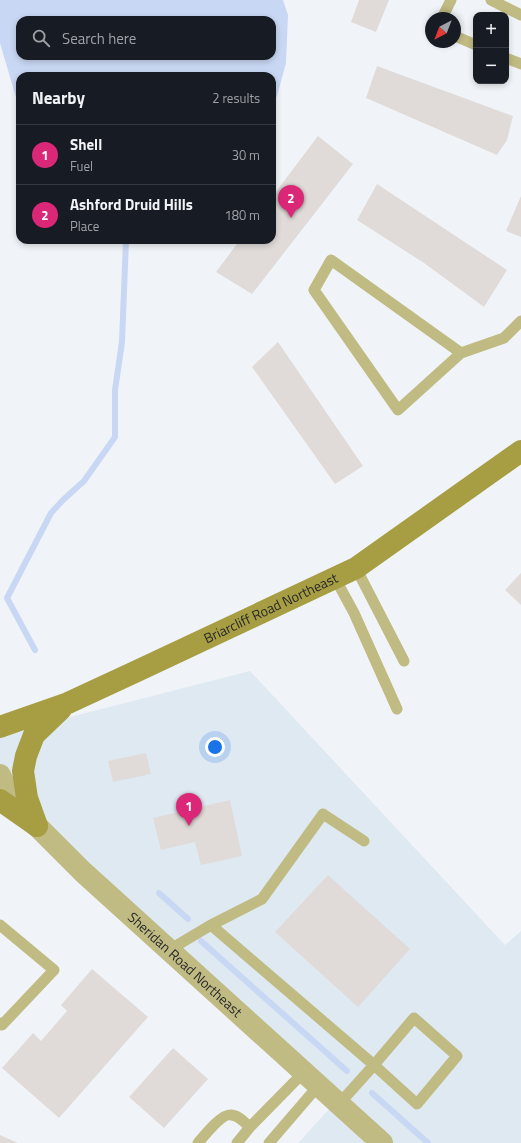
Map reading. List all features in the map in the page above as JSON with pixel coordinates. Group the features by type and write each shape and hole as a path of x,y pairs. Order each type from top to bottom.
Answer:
{"main road":[{"name":"Briarcliff Road Northeast","path":"0,727 68,703 356,568 521,451"},
{"path":"37,826 27,798 23,771 26,756 34,735 68,703"},
{"path":"0,800 37,826"}],"street":[{"name":"Sheridan Road Northeast","path":"0,775 3,782 37,826 83,872 382,1143"}],"lane":[{"path":"445,12 451,0"},
{"path":"491,0 520,12"},
{"path":"461,39 473,44"},
{"path":"509,59 521,64"},
{"path":"461,353 331,260 314,290 398,410 461,353 504,338 521,321"},
{"path":"356,568 404,661"},
{"path":"335,578 354,613 397,709"},
{"path":"169,950 211,924 262,899 323,814 364,841"},
{"path":"211,924 374,1065 417,1104 457,1056 414,1018 374,1065 339,1104"},
{"path":"0,925 54,970 2,1025 0,1023"},
{"path":"237,1143 250,1127 311,1079"},
{"path":"269,1143 311,1079"},
{"path":"198,1143 223,1117 230,1114 237,1116 250,1127"}],"shaded area":[{"path":"250,671 505,945 521,931 521,1143 298,1143 335,1103 0,803 0,735"}],"water":[{"path":"0,0 283,0 288,15 286,63 276,97 276,72 16,72 16,97 0,43"}],"building":[{"path":"359,0 389,0 376,32 351,22"},
{"path":"377,66 513,116 507,140 497,155 366,98"},
{"path":"318,136 353,164 252,294 216,272 237,244 276,244 276,192"},
{"path":"377,184 507,270 484,307 424,263 357,220"},
{"path":"521,196 521,237 506,231"},
{"path":"278,342 363,466 335,484 252,367"},
{"path":"521,573 521,605 505,590"},
{"path":"146,753 151,774 113,782 108,761"},
{"path":"230,800 242,856 201,865 195,842 161,850 153,818"},
{"path":"328,875 410,949 358,1007 275,932"},
{"path":"92,969 148,1017 59,1118 2,1068 33,1033 41,1041 67,1011 61,1005"},
{"path":"173,1048 208,1079 164,1128 129,1097"},
{"path":"0,1135 18,1143 0,1143"}],"waterway":[{"path":"35,650 7,598 51,513 84,481 115,437 115,390 122,342 126,244"},
{"path":"159,893 188,919"},
{"path":"201,941 347,1071"},
{"path":"372,1093 428,1143"}],"place":[{"name":"Ashford Druid Hills","path":"291,218"},
{"name":"Shell","path":"189,826"}]}
